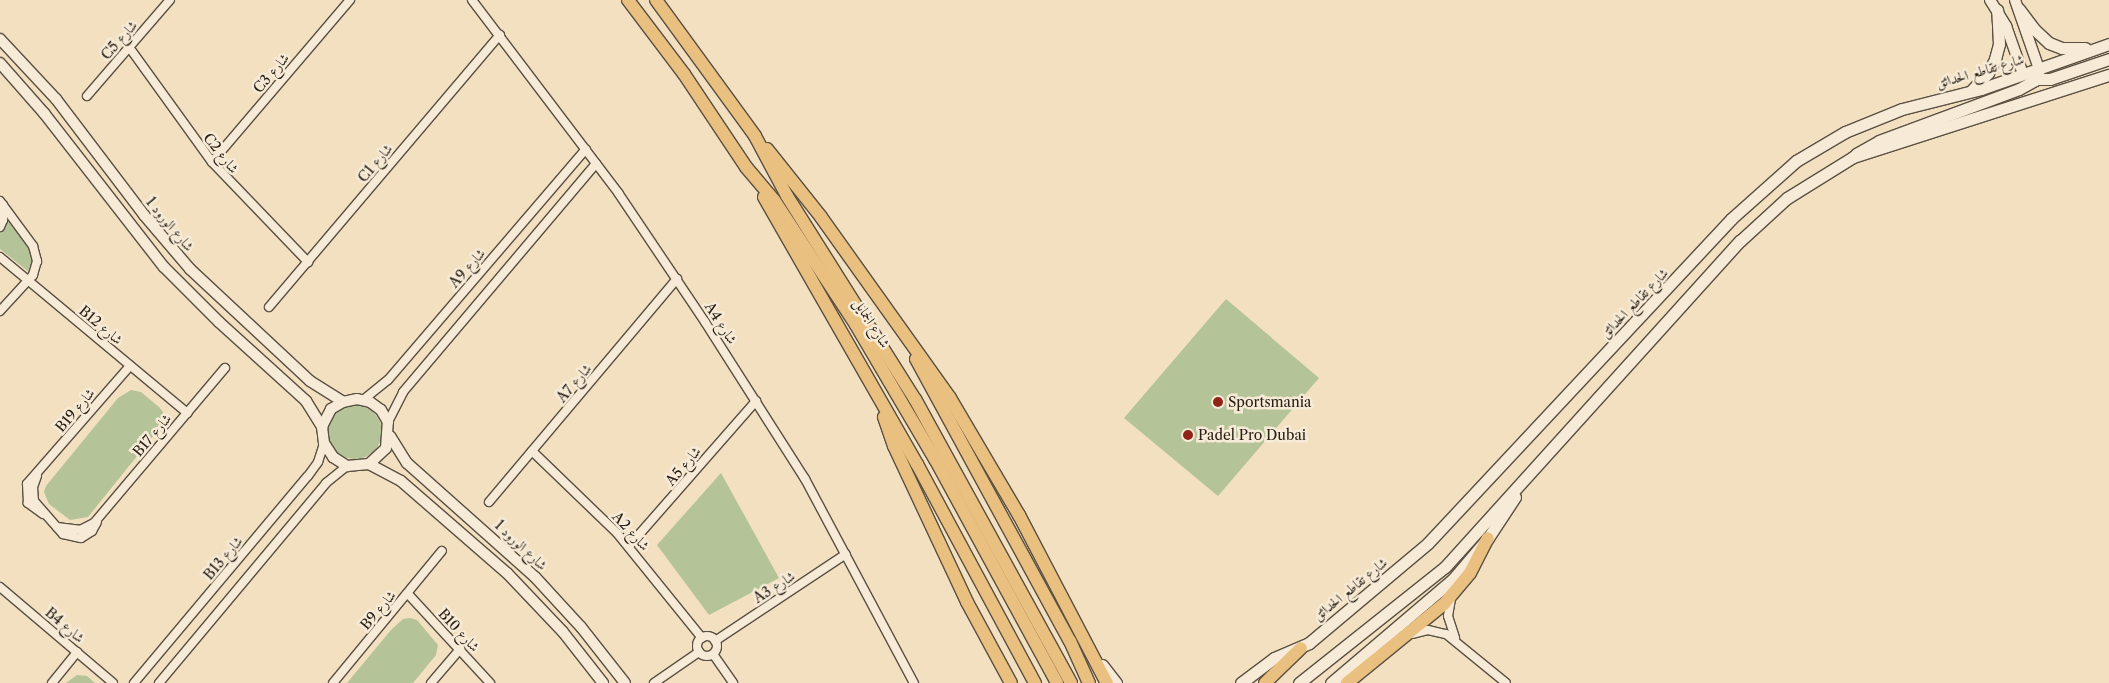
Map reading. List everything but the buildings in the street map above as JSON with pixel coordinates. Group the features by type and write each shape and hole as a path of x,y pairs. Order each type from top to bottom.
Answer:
{"main road":[{"name":"شارع الجمايل","path":"628,0 684,74 746,167 762,182 799,235 884,371 1057,683"},
{"name":"شارع الجمايل","path":"656,0 755,136 787,196 915,399 1071,683"},
{"path":"2018,4 2035,30 2049,43 2069,49 2104,46"},
{"path":"1969,92 1988,73 1995,59 1999,44 1997,10"},
{"name":"شارع تقاطع الحدائق","path":"1240,683 1274,658 1301,648 1441,531 1516,446 1658,300 1731,219 1779,174 1812,150 1863,124 1924,102 1969,92 2104,46"},
{"path":"1299,683 1444,567 1531,469 1751,230 1800,189 1879,141 2019,90 2035,80 2058,77 2109,59"},
{"path":"2035,80 2039,69"},
{"path":"2023,74 2035,80"},
{"path":"1853,157 2109,75"},
{"path":"755,136 821,217 910,346 938,380 995,472 1094,655 1107,683"},
{"path":"746,167 881,403 1035,683"},
{"path":"910,346 921,372 1070,641 1089,683"},
{"path":"881,403 894,446 967,602 1011,683"},
{"path":"1347,683 1409,634 1454,593 1476,562 1488,538 1531,469"},
{"path":"1331,683 1413,616 1453,579 1488,538"},
{"path":"1264,683 1301,648"},
{"path":"1094,655 1116,683"}],"street":[{"name":"C5 شارع","path":"87,96 170,0"},
{"name":"C3 شارع","path":"212,162 350,0"},
{"name":"A4 شارع","path":"472,0 586,149 677,279 756,401 846,554 914,683"},
{"path":"1990,0 2010,37 2023,74"},
{"path":"2018,4 2039,69"},
{"name":"C1 شارع","path":"269,307 500,35"},
{"name":"شارع الورود 1","path":"0,40 56,99 144,215 190,269 310,382 343,402"},
{"name":"C2 شارع","path":"129,47 212,162 308,262"},
{"path":"0,63 44,113 164,267 219,322 306,401 322,426 324,443 333,457 347,466"},
{"name":"A9 شارع","path":"364,400 388,380 586,149"},
{"path":"388,422 404,392 596,164"},
{"path":"0,227 4,212 1,202"},
{"path":"0,311 28,280 36,268 35,253 1,202"},
{"name":"B12 شارع","path":"0,256 187,413"},
{"name":"A7 شارع","path":"489,502 677,279"},
{"name":"B19 شارع","path":"57,527 43,514 32,492 40,471 130,366"},
{"name":"B17 شارع","path":"57,527 68,538 81,538 92,531 99,518 225,368"},
{"path":"322,426 331,409 343,402 364,400 381,410 388,422"},
{"name":"A5 شارع","path":"629,546 756,401"},
{"name":"شارع الورود 1","path":"388,422 390,436 407,463 542,584 626,682"},
{"path":"159,683 326,483 347,466 369,464 383,453 390,436"},
{"name":"B13 شارع","path":"134,683 308,476 318,462 324,443"},
{"name":"A2 شارع","path":"532,451 629,546 702,638"},
{"path":"369,464 401,481 507,573 549,615 603,683"},
{"name":"B9 شارع","path":"333,683 442,551"},
{"name":"A3 شارع","path":"715,641 846,554"},
{"name":"B4 شارع","path":"0,587 113,683"},
{"path":"1454,593 1448,616 1454,638"},
{"name":"B10 شارع","path":"408,594 490,683"},
{"path":"1409,634 1428,630 1454,638 1506,683"},
{"path":"709,637 715,641 717,648 712,654 705,656 699,652 698,644 702,638 709,637"},
{"path":"431,683 460,649"},
{"path":"52,683 77,652"},
{"path":"654,683 699,652"},
{"path":"712,654 733,683"}],"green space":[{"path":"7,214 32,254 32,266 29,272 0,249 0,232 6,224"},
{"name":"Sportsmania","path":"1226,299 1319,378 1218,496 1124,418"},
{"path":"131,390 141,392 159,407 163,412 162,425 88,517 70,520 49,504 44,492 46,486 118,398"},
{"path":"355,405 365,407 374,413 380,422 382,432 380,442 374,451 365,457 355,459 345,457 336,451 330,442 328,432 330,422 336,413 345,407"},
{"path":"721,473 779,578 709,615 657,545"},
{"path":"403,619 417,620 438,645 436,655 413,683 347,683 391,630"},
{"path":"77,675 87,676 95,683 66,683"}],"place":[{"name":"Sportsmania","path":"1218,402"},
{"name":"Padel Pro Dubai","path":"1188,435"}]}
